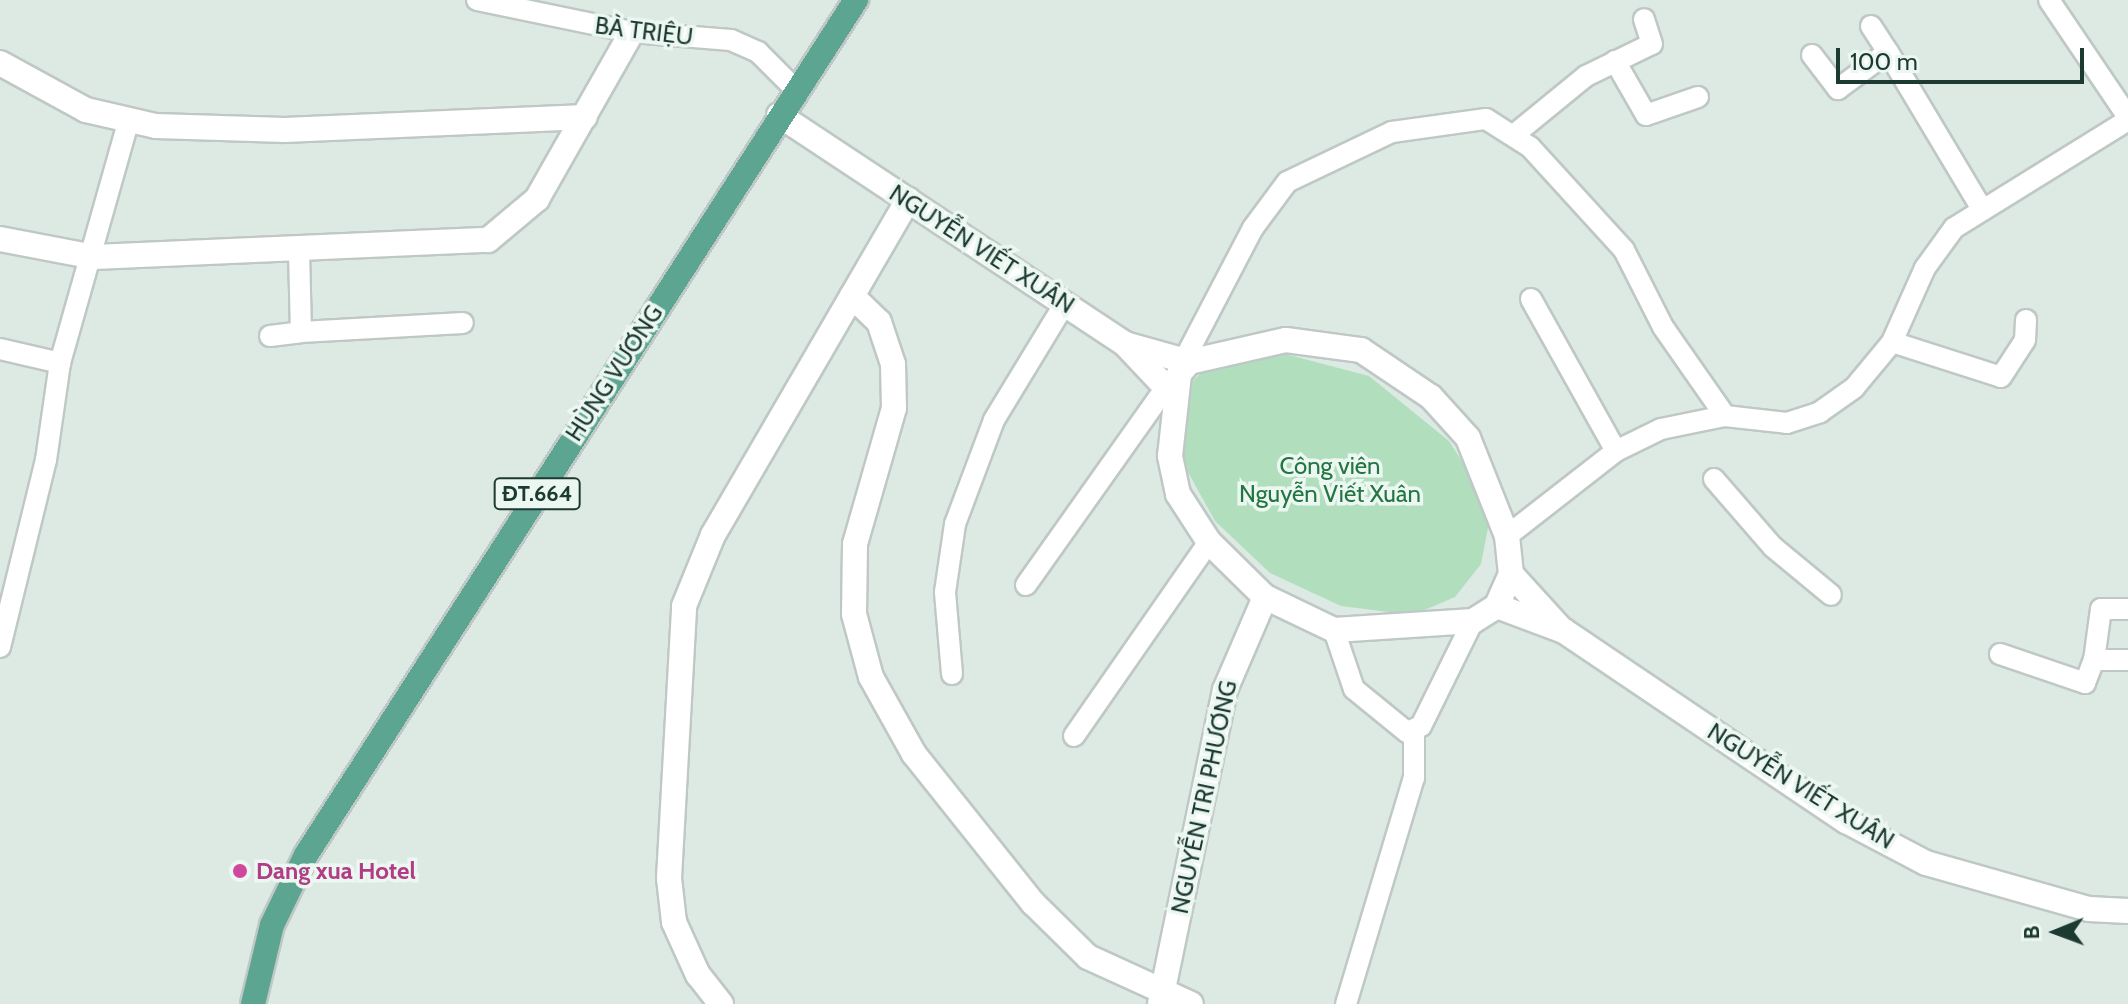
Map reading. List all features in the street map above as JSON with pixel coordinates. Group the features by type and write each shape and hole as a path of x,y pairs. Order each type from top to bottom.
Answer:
{"main road":[{"name":"HÙNG VƯƠNG","path":"253,1004 272,925 306,855 779,115 856,0"}],"street":[{"name":"BÀ TRIỆU","path":"477,0 632,32 731,40 758,52 796,90"},
{"path":"1507,536 1616,451 1682,422 1725,416 1771,425 1820,412 1854,388 1892,342 1941,243 1980,206 2128,118 2049,0"},
{"path":"1515,134 1615,61 1654,42 1644,19"},
{"path":"1871,26 1980,206"},
{"path":"0,239 94,257 299,251 499,236 537,199 632,32"},
{"path":"1812,55 1838,89 1888,52"},
{"path":"1615,61 1646,115 1698,97"},
{"path":"0,63 59,98 128,123 285,130 585,117"},
{"name":"NGUYỄN VIẾT XUÂN","path":"779,115 1125,344 1169,392"},
{"path":"1026,585 1169,392 1253,228 1287,182 1418,126 1486,119 1515,134 1566,180 1630,257 1656,316 1725,416"},
{"path":"0,647 9,579 60,363 94,257 100,215 128,123"},
{"path":"721,1004 698,975 674,922 669,878 684,606 713,535 908,200"},
{"path":"299,251 301,332"},
{"path":"852,296 879,322 893,364 894,408 855,544 854,614 871,677 914,754 1033,903 1088,957 1161,999 1191,1004"},
{"path":"1531,299 1616,451"},
{"path":"952,674 945,592 955,524 994,420 1065,303"},
{"path":"1892,342 2001,377 2025,340 2026,320"},
{"path":"270,336 463,323"},
{"path":"1125,344 1186,361 1286,340 1361,350 1431,397 1468,438 1507,536 1511,574 1497,606 1473,621 1334,630 1265,597 1209,542 1178,494 1170,456 1169,392"},
{"path":"0,349 60,363"},
{"path":"1714,479 1773,547 1831,595"},
{"path":"1074,736 1209,542"},
{"path":"1511,574 1561,629"},
{"name":"NGUYỄN TRI PHƯƠNG","path":"1161,999 1225,690 1265,597"},
{"name":"NGUYỄN VIẾT XUÂN","path":"1497,606 1561,629 1846,821 1926,863 2089,909 2128,911"},
{"path":"2000,654 2085,683 2094,660 2101,609 2128,609"},
{"path":"1346,1004 1416,772 1414,732 1473,621"},
{"path":"1334,630 1354,689 1390,724 1414,732"},
{"path":"2094,660 2128,660"}],"green space":[{"name":"Công viên Nguyễn Viết Xuân","path":"1270,350 1369,376 1449,441 1477,485 1489,523 1481,564 1455,597 1413,615 1341,606 1270,573 1215,521 1179,456 1190,384 1208,366"}],"place":[{"name":"Dang xua Hotel","path":"240,871"}]}
